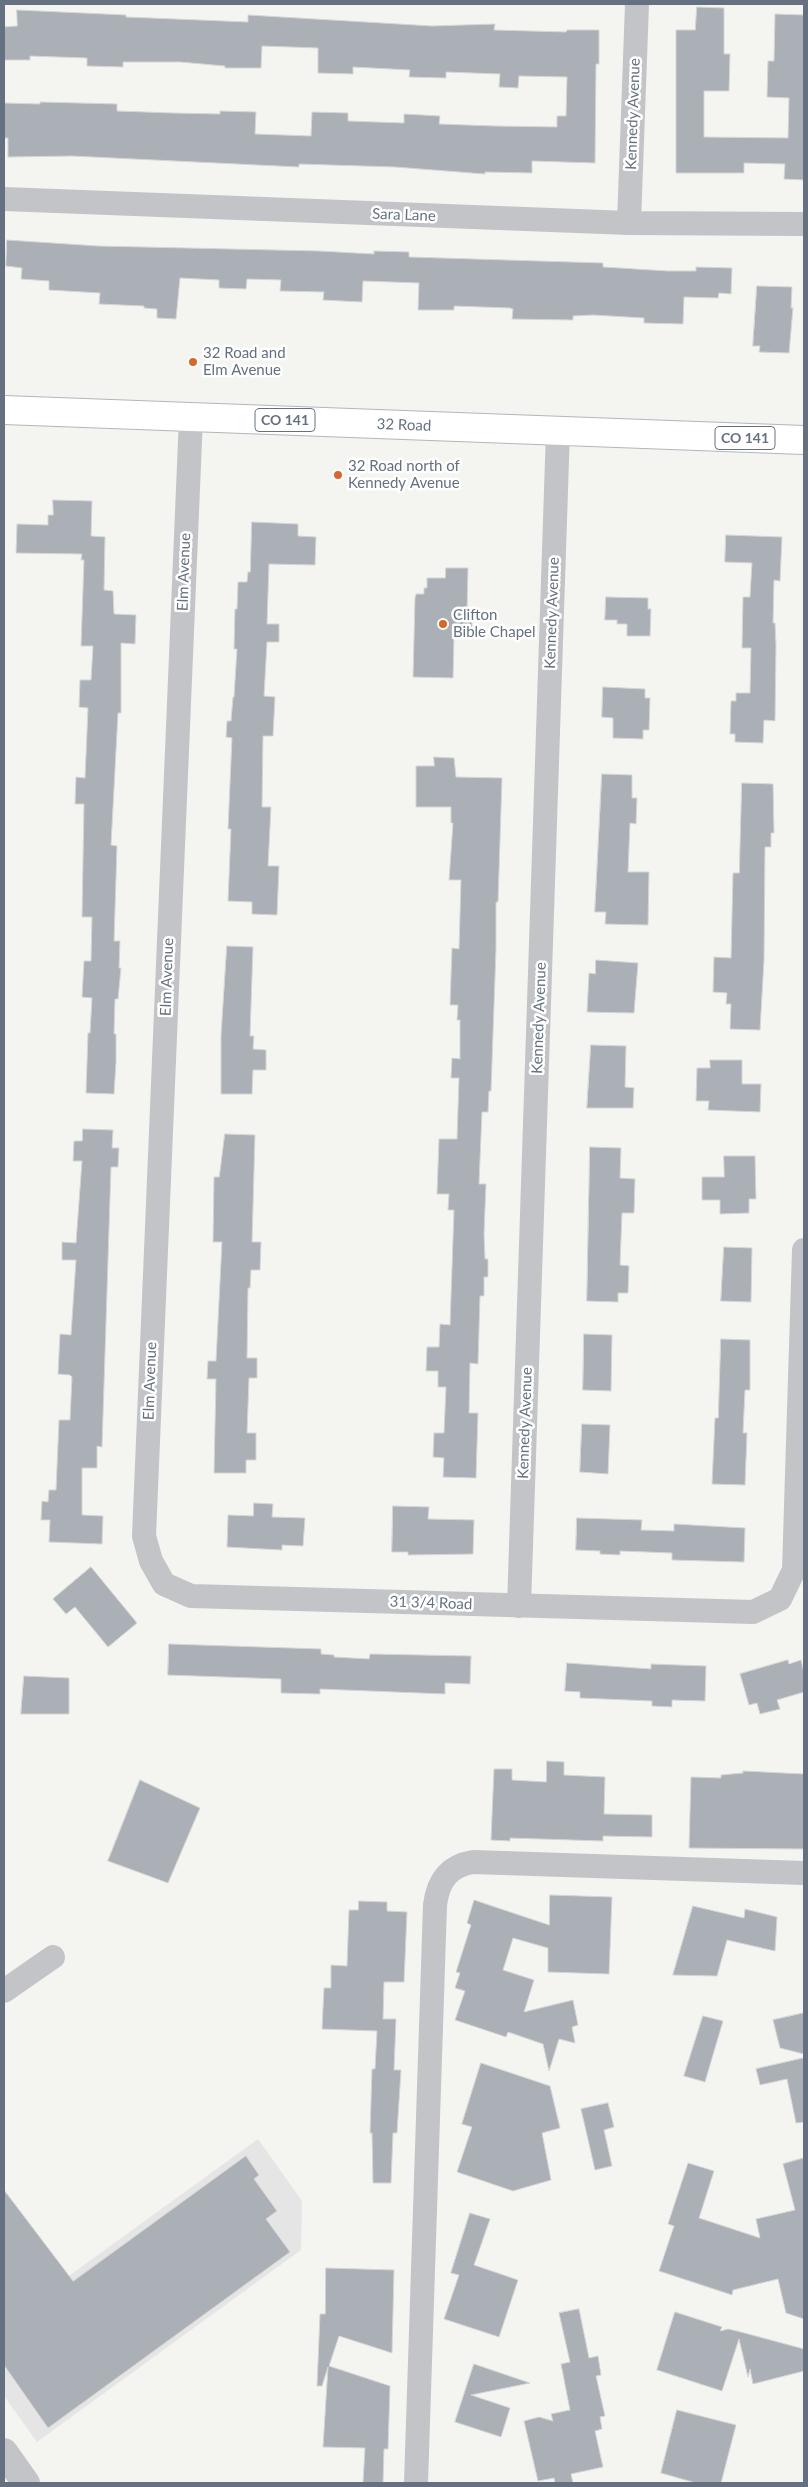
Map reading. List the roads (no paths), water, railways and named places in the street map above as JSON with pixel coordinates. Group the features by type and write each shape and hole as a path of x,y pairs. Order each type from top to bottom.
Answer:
{"main road":[{"name":"32 Road","path":"4,410 804,440"}],"street":[{"name":"Kennedy Avenue","path":"629,223 637,4"},
{"name":"Sara Lane","path":"4,199 629,223 804,224"},
{"name":"Elm Avenue","path":"144,1536 191,417"},
{"name":"Kennedy Avenue","path":"520,1606 558,430"},
{"name":"31 3/4 Road","path":"144,1536 150,1561 164,1584 191,1596 753,1612 780,1599 794,1570 804,1250"},
{"path":"416,2483 435,1906 441,1881 458,1866 473,1862 804,1873"},
{"path":"4,1991 53,1957"},
{"path":"4,2452 26,2483"}],"place":[{"name":"32 Road and Elm Avenue","path":"193,362"},
{"name":"32 Road north of Kennedy Avenue","path":"338,475"},
{"name":"Clifton Bible Chapel","path":"443,624"}]}
